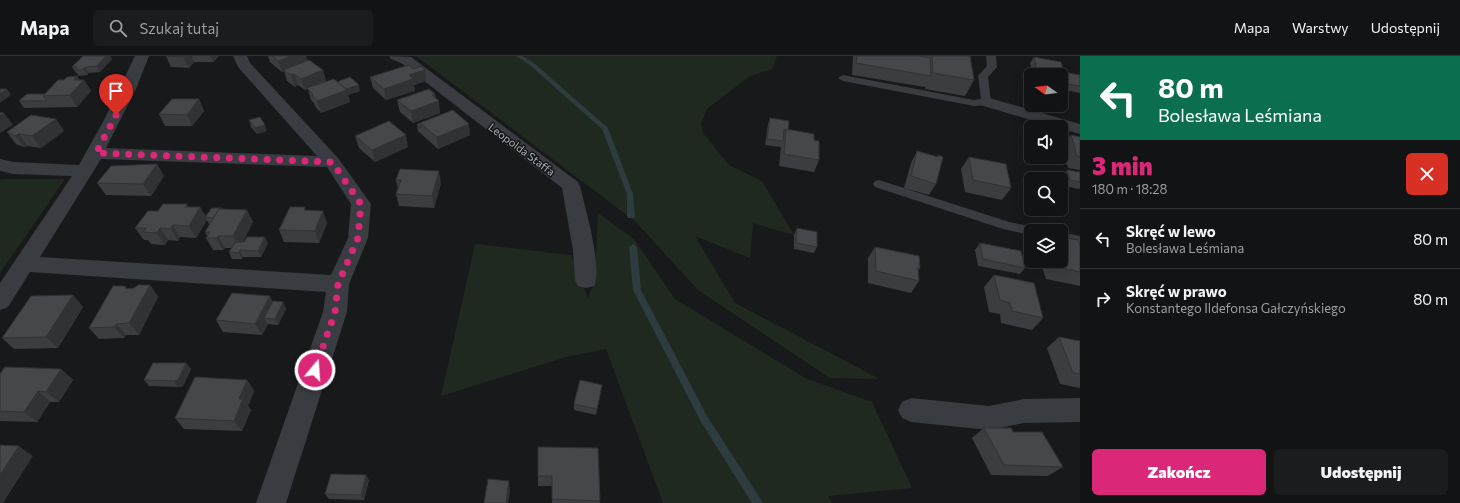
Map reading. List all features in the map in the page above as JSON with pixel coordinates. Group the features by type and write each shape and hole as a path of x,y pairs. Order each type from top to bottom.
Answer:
{"street":[{"path":"0,301 96,153 129,90 142,56"},
{"path":"240,56 243,64 308,132 332,162 361,204 358,238 338,284 335,312 271,503"},
{"name":"Leopolda Staffa","path":"396,56 406,60 571,186 584,250 586,280"},
{"path":"986,102 1080,129"},
{"path":"96,153 332,162"},
{"path":"0,165 13,168 84,171"},
{"path":"24,264 338,284"},
{"path":"911,410 989,418 1024,411 1080,410"}],"lane":[{"path":"843,78 974,102 986,102 983,76 992,67 990,56"},
{"path":"879,184 1008,226 1024,229"},
{"path":"1068,238 1080,241"}],"shaded area":[{"path":"416,56 777,56 772,69 750,76 707,109 701,123 703,133 729,165 762,181 794,235 753,223 750,258 695,236 735,303 880,379 830,378 698,290 636,222"},
{"path":"65,179 0,273 0,180"},
{"path":"598,213 634,239 675,299 807,379 872,402 912,488 828,496 832,503 663,503 606,349 566,357 441,396 475,244 571,255 588,298 595,278"}],"building":[{"path":"83,56 106,56 97,66 75,70 77,67 72,67"},
{"path":"272,56 292,56 278,61"},
{"path":"857,56 920,56 930,58 931,76 856,63"},
{"path":"932,56 970,56 974,80 933,73"},
{"path":"1034,57 1061,62 1063,68 1036,68"},
{"path":"309,60 323,70 301,79 294,74 291,75 283,70"},
{"path":"409,65 413,69 421,66 425,70 409,75 413,79 384,89 370,77"},
{"path":"1068,73 1080,75 1080,86 1068,84"},
{"path":"77,76 74,80 84,80 70,95 43,96 58,80 64,80 67,77"},
{"path":"350,77 359,85 346,89 337,82"},
{"path":"334,79 347,90 317,101 307,88"},
{"path":"0,89 7,89 0,94"},
{"path":"429,89 435,94 432,95 439,101 411,111 397,100"},
{"path":"27,94 45,94 43,96 47,101 19,101"},
{"path":"172,99 199,99 187,115 159,114"},
{"path":"453,110 469,124 437,137 420,123"},
{"path":"31,115 56,119 32,136 19,134 15,136 7,132"},
{"path":"260,117 265,125 255,128 249,120"},
{"path":"770,118 789,121 788,130 784,129 783,141 767,139"},
{"path":"389,121 406,135 372,150 355,136"},
{"path":"786,129 814,134 814,140 819,141 819,160 784,154"},
{"path":"1071,135 1080,137 1080,157 1077,156"},
{"path":"917,151 943,157 936,184 911,176"},
{"path":"969,157 1006,164 1011,188 973,180"},
{"path":"157,164 143,184 97,183 111,166"},
{"path":"400,169 439,171 432,196 396,194 401,180 396,180"},
{"path":"1067,170 1080,172 1080,182 1070,180"},
{"path":"163,204 187,204 185,207 200,207 189,226 173,225 171,229 160,228 157,233 143,232 147,228 135,228 148,211 158,211"},
{"path":"290,207 305,207 304,210 323,211 315,231 279,230"},
{"path":"212,208 222,209 219,209 214,218 205,217"},
{"path":"219,209 247,210 233,236 206,238 210,232 205,232"},
{"path":"797,228 817,232 817,247 796,243"},
{"path":"247,237 265,237 258,251 240,250 239,253 229,252 236,242 244,242"},
{"path":"1068,238 1078,240 1080,246 1080,272 1062,268 1068,268"},
{"path":"980,243 1021,251 1024,268 983,259"},
{"path":"875,247 919,256 919,281 876,271"},
{"path":"994,275 1034,283 1043,318 1012,311 1010,303 1000,300"},
{"path":"138,285 150,285 129,323 116,324 114,327 89,328 113,286 125,286 126,289 134,288"},
{"path":"232,293 270,296 255,324 216,320"},
{"path":"73,295 46,337 2,338 31,296"},
{"path":"273,301 283,302 275,319 264,318"},
{"path":"1059,337 1080,341 1080,374 1073,373"},
{"path":"153,363 186,363 178,380 144,380"},
{"path":"5,367 61,369 46,392 38,391 24,412 0,411 0,374"},
{"path":"195,377 247,380 239,399 243,399 234,421 175,418"},
{"path":"580,380 602,385 597,409 574,404"},
{"path":"984,428 1011,428 1013,432 1042,432 1063,467 1004,465"},
{"path":"0,445 19,446 0,475"},
{"path":"538,447 598,448 600,501 552,499 552,476 538,476"},
{"path":"331,474 366,475 361,495 325,494"},
{"path":"488,479 509,481 506,503 484,503"}],"waterway":[{"path":"519,56 533,65 605,128 630,194 631,216"},
{"path":"633,247 637,290 704,419 758,503"}],"route":[{"path":"116,115 96,153 332,162 361,204 358,238 338,284 335,312 315,370"}]}
